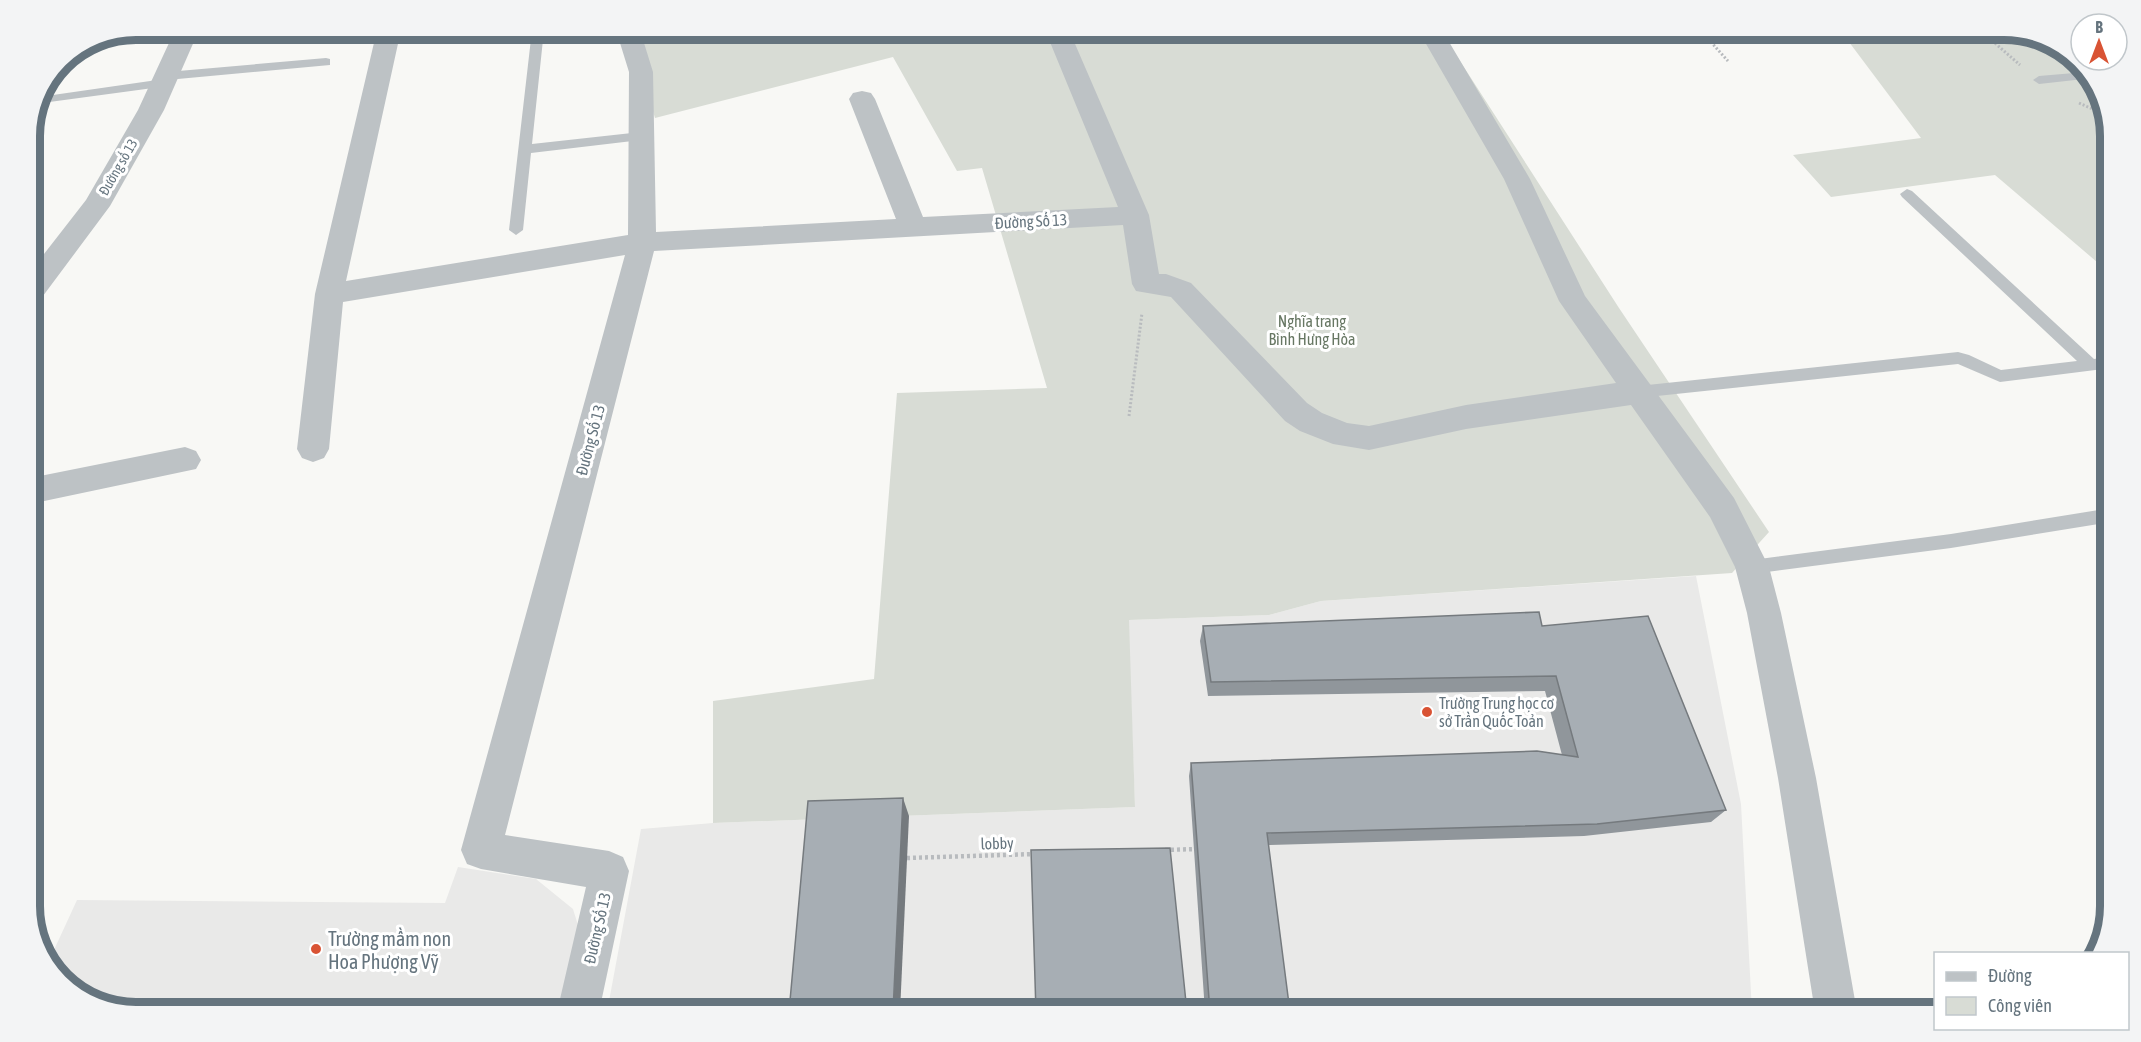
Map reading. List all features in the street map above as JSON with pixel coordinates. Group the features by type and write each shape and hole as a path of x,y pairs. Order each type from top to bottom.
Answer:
{"street":[{"name":"Đường số 13","path":"41,278 96,206 151,110 183,40"},
{"path":"313,449 328,294 387,40"},
{"path":"328,294 642,242 641,72 631,40"},
{"path":"1061,40 1135,215 1146,284 1166,284 1181,290 1296,412 1311,422 1344,435 1369,438 1466,417 1638,392"},
{"path":"1436,40 1517,178 1573,301 1722,508 1752,567 1764,613 1795,767 1834,1001"},
{"path":"862,99 912,227"},
{"name":"Đường Số 13","path":"580,1001 609,871 481,850 642,242 1135,215"},
{"path":"41,489 185,460"}],"lane":[{"path":"516,230 537,40"},
{"path":"48,99 166,79 326,62"},
{"path":"2039,80 2079,76"},
{"path":"526,149 641,135"},
{"path":"1907,194 2090,364"},
{"path":"1638,392 1958,358 2000,376 2100,363"},
{"path":"1752,567 1951,540 2100,516"}],"path":[{"path":"1709,40 1728,61"},
{"path":"1129,416 1146,284"},
{"path":"1162,850 1197,849"},
{"name":"lobby","path":"907,858 1046,854"}],"shaded area":[{"name":"Trường Trung học cơ sở Trần Quốc Toản","path":"1696,576 1741,804 1751,1001 609,1001 641,829 713,823 1135,807 1128,620 1269,615 1321,601"},
{"name":"Trường mầm non Hoa Phượng Vỹ","path":"458,867 536,879 573,909 581,935 565,1001 118,1000 94,992 73,978 53,952 77,900 445,903"}],"green space":[{"name":"Nghĩa trang Bình Hưng Hòa","path":"631,40 1446,40 1619,308 1769,532 1732,573 1321,601 1269,615 1129,620 1135,807 713,823 713,701 874,679 897,393 1047,388 982,168 957,171 893,57 655,118"},
{"path":"1848,40 2004,40 2023,42 2047,50 2069,65 2069,72 2077,73 2091,94 2099,118 2100,265 1995,175 1831,197 1793,155 1921,138"}],"building":[{"path":"1539,612 1542,626 1648,616 1726,810 1597,824 1267,833 1289,1001 1209,1001 1191,763 1537,751 1578,757 1556,676 1211,682 1203,626"},
{"path":"903,798 894,1001 790,1001 808,801"},
{"path":"1170,848 1186,1001 1036,1001 1031,850"}],"place":[{"name":"Trường Trung học cơ sở Trần Quốc Toản","path":"1427,712"},
{"name":"Trường mầm non Hoa Phượng Vỹ","path":"316,949"}]}
